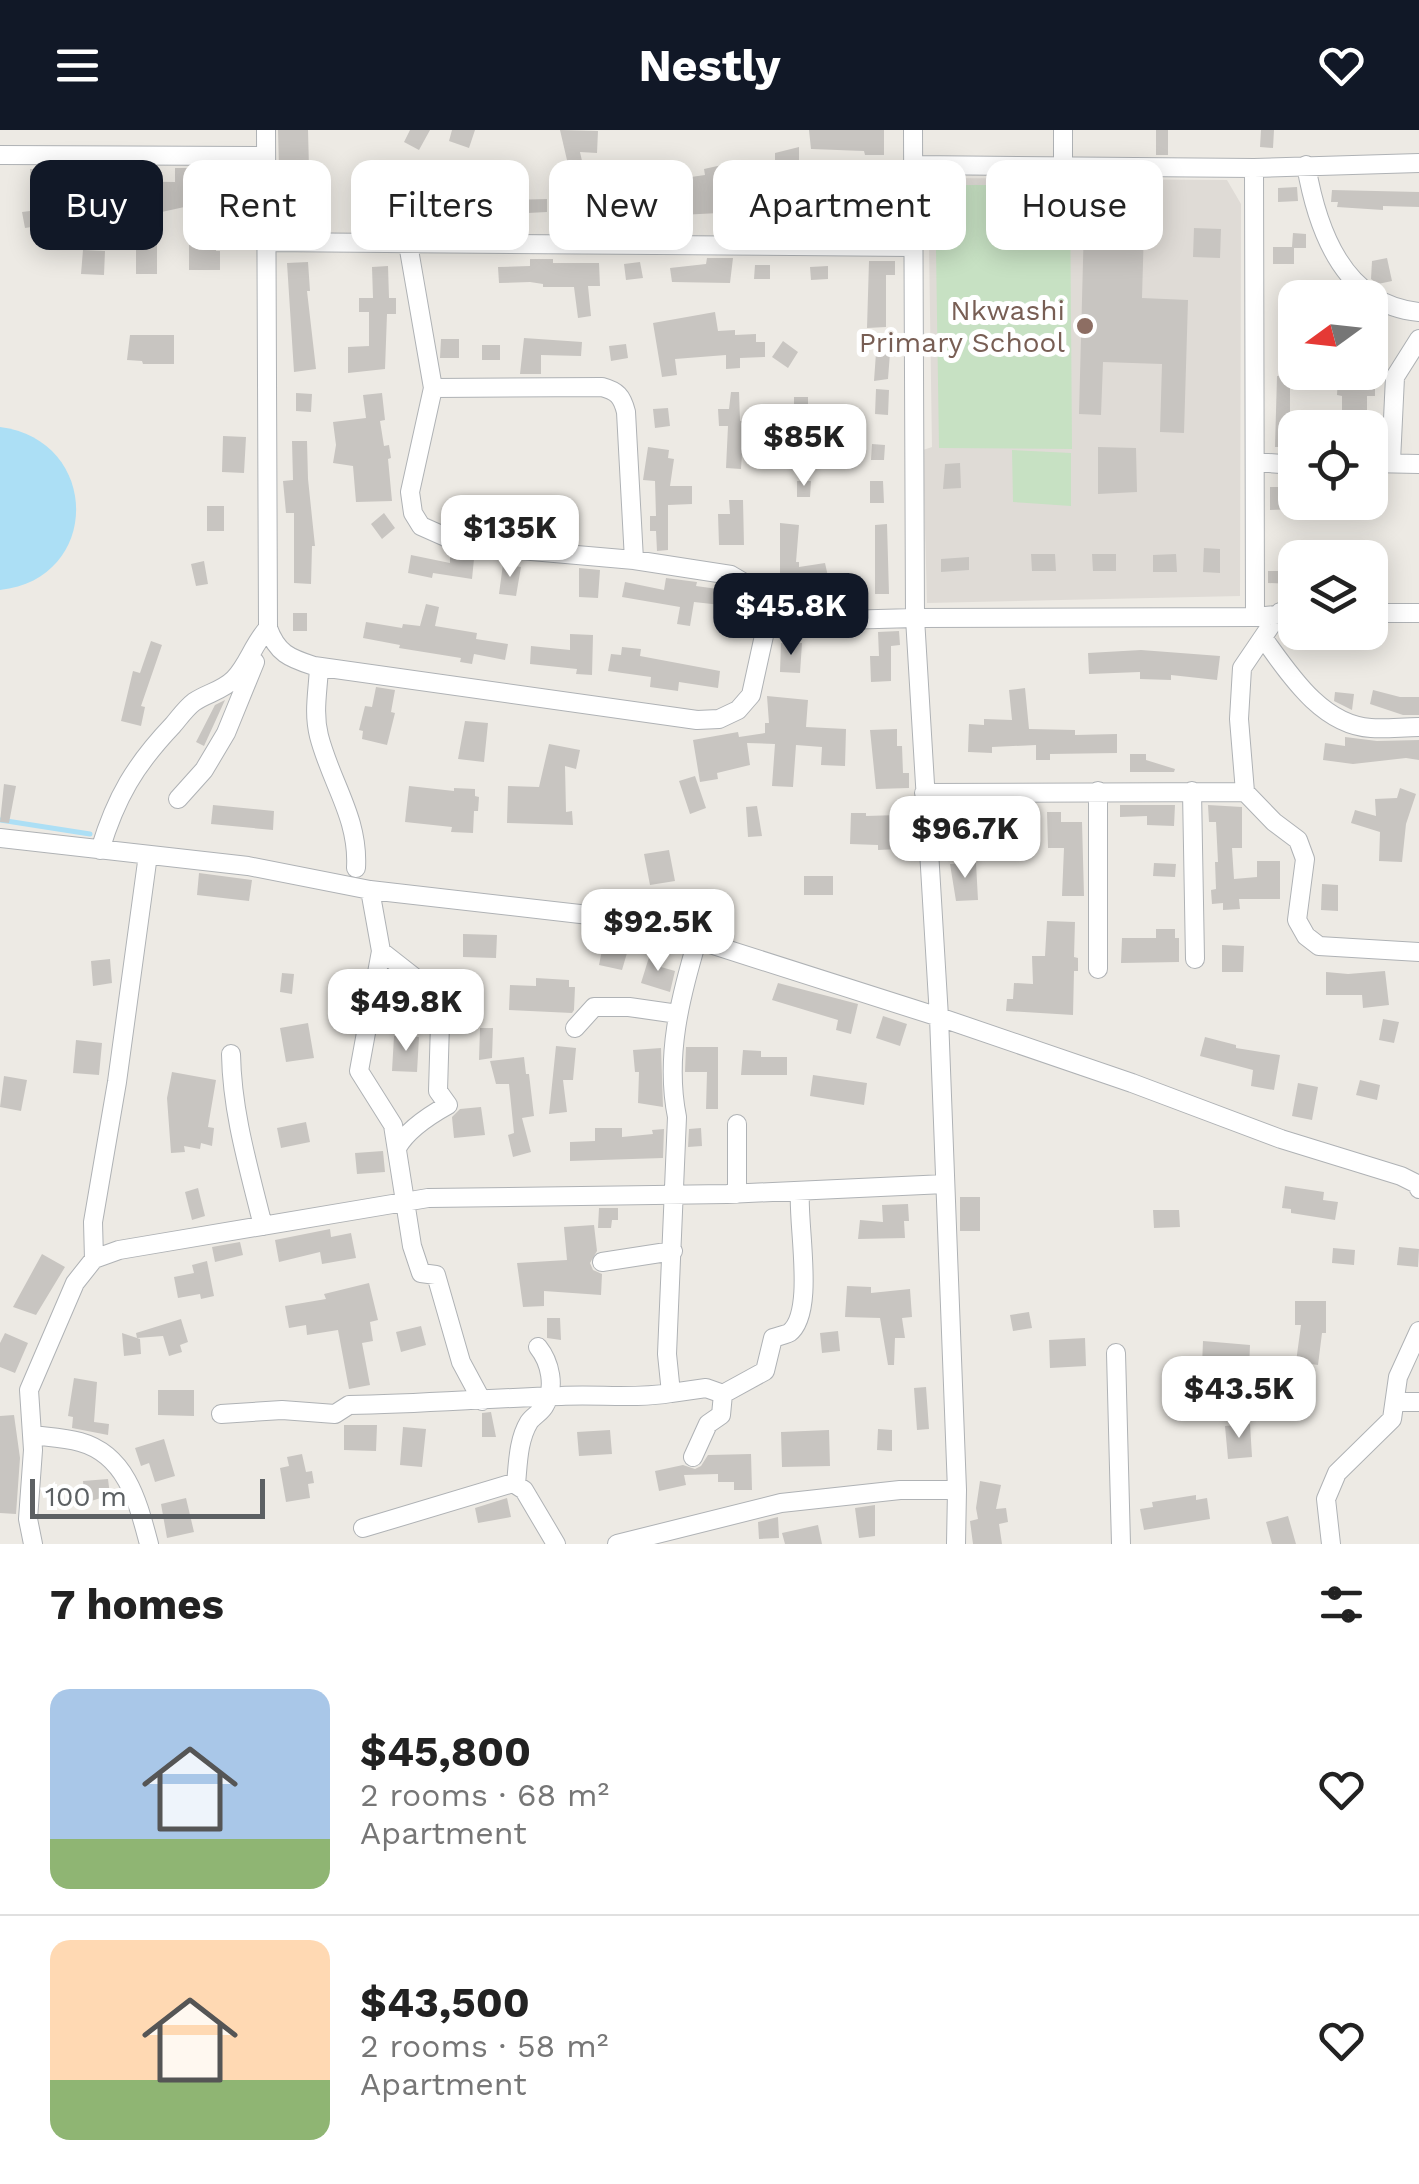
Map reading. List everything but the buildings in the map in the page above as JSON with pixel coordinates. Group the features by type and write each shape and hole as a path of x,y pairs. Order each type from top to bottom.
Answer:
{"street":[{"path":"266,130 266,160"},
{"path":"912,130 914,160"},
{"path":"1062,130 1063,160"},
{"path":"0,155 266,156"},
{"path":"1163,168 1419,164"},
{"path":"1306,165 1313,206 1344,272 1359,288 1379,300 1419,312"},
{"path":"1254,168 1255,617"},
{"path":"529,244 713,245"},
{"path":"178,799 204,770 226,733 253,664 271,637 264,250"},
{"path":"271,637 288,658 319,667 698,720 719,719 738,710 751,694 767,622 760,601 748,585 732,575 634,560 507,549 448,538 421,526 410,492 433,388 409,250"},
{"path":"913,250 916,618 940,1017 956,1544"},
{"path":"1391,462 1395,377 1419,339"},
{"path":"433,388 602,387 616,391 626,412 634,560"},
{"path":"1255,462 1278,464"},
{"path":"1388,462 1419,464"},
{"path":"1388,613 1419,613"},
{"path":"767,622 1255,617 1278,614"},
{"path":"1278,623 1242,668 1239,719 1245,792 1298,840 1305,859 1298,920 1306,936 1319,946 1419,952"},
{"path":"100,850 122,790 150,748 194,702 224,688 238,675 258,639 271,637"},
{"path":"1264,639 1310,696 1341,720 1368,728 1419,727"},
{"path":"319,667 315,717 320,740 343,794 344,814 353,827 356,868"},
{"path":"1098,791 1098,969"},
{"path":"1192,791 1195,959"},
{"path":"924,793 1245,792"},
{"path":"0,838 248,866 370,890 615,918 940,1017 1280,1139 1401,1176 1418,1184 1419,1189"},
{"path":"94,1260 93,1222 147,862"},
{"path":"370,890 381,951 359,1071 393,1125 412,1246 421,1272 436,1275 461,1362 482,1402"},
{"path":"671,1393 667,1354 677,1117 672,1066 678,1014 697,941"},
{"path":"381,951 418,980 427,1008 440,1022 438,1092 448,1105 430,1114 397,1148"},
{"path":"575,1028 594,1006 678,1014"},
{"path":"231,1054 242,1145 263,1226"},
{"path":"736,1194 738,1124"},
{"path":"32,1544 28,1520 30,1390 76,1282 94,1260 119,1250 406,1202 946,1184"},
{"path":"221,1414 282,1410 335,1414 349,1406 548,1396 642,1398 706,1388 723,1394 765,1370 774,1338 788,1333 800,1319 806,1286 798,1217 800,1191"},
{"path":"602,1262 673,1251"},
{"path":"1331,1544 1326,1498 1353,1454 1392,1419 1398,1378 1419,1330"},
{"path":"516,1484 520,1446 529,1422 546,1405 548,1396 548,1359 538,1346"},
{"path":"1116,1353 1120,1544"},
{"path":"694,1457 708,1424 721,1415 723,1394"},
{"path":"1396,1402 1419,1402"},
{"path":"32,1435 84,1442 119,1464 137,1498 149,1544"},
{"path":"363,1528 516,1484"},
{"path":"516,1484 524,1490 556,1544"},
{"path":"617,1544 781,1503 900,1490 957,1490"}],"shaded area":[{"name":"Nkwashi Primary School","path":"966,178 986,178 986,250 1163,250 1163,180 1227,180 1241,204 1240,596 927,603 923,450 932,447 929,250 966,250"}],"green space":[{"path":"966,185 986,185 986,250 1070,250 1072,449 939,448 936,250 966,250"},
{"path":"1012,450 1071,453 1071,506 1013,502"}],"water":[{"path":"0,427 33,437 57,456 71,481 76,509 71,537 57,562 33,580 0,590"}],"waterway":[{"path":"0,820 90,834"}],"place":[{"name":"Nkwashi Primary School","path":"1085,326"}]}
